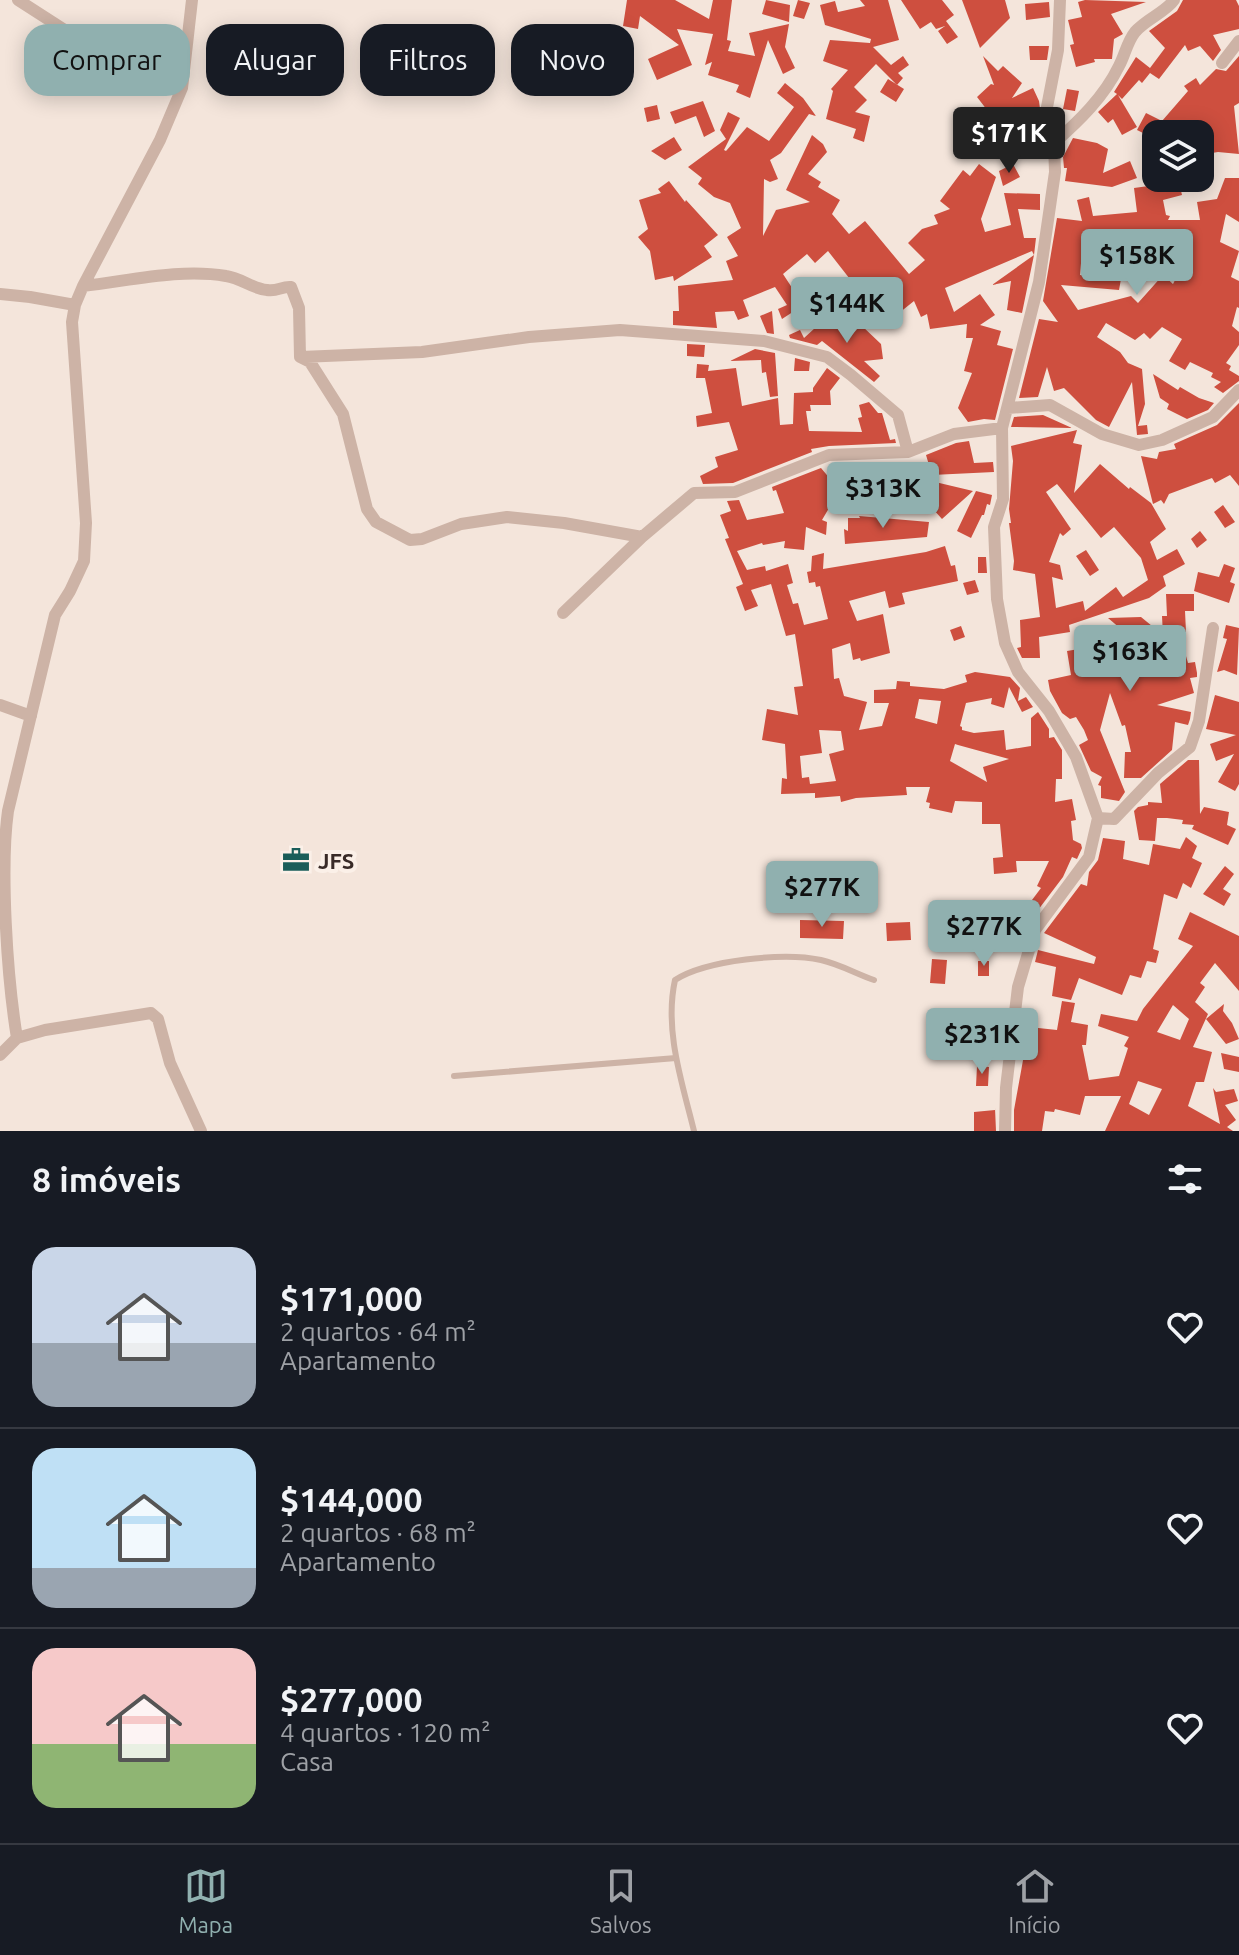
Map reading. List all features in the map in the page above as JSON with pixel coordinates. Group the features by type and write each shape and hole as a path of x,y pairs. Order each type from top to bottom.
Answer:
{"street":[{"path":"18,0 55,24"},
{"path":"189,24 192,0"},
{"path":"1005,1131 1006,1088 1018,987 1035,930 1089,857 1098,818 1076,757 1049,711 1018,672 1005,643 997,599 994,527 1003,499 1002,428 1039,282 1055,172 1054,143 1047,107 1058,50 1060,0"},
{"path":"1054,143 1099,99 1119,66 1133,34 1174,0"},
{"path":"1222,63 1239,41"},
{"path":"17,1038 1,923 0,833 55,615 84,561 86,523 72,322 83,286 160,140 179,96"},
{"path":"83,286 182,275 228,276 261,290 291,287 299,308 300,357"},
{"path":"0,294 75,305"},
{"path":"300,357 422,352 529,337 620,330 764,341 827,357 851,375 898,415 908,452"},
{"path":"300,357 310,362 343,414 367,509 376,522 388,530 410,540 422,539 461,524 507,517 564,523 642,537"},
{"path":"1008,408 1050,405 1102,434 1139,445 1162,440 1213,417 1239,390"},
{"path":"563,613 642,537 694,493 735,492 829,455 908,452 954,434 1002,428"},
{"path":"1098,818 1114,819 1158,773 1190,747 1199,721 1213,628"},
{"path":"0,705 31,716"},
{"path":"0,1055 17,1038 45,1030 151,1013 158,1019 170,1063 201,1131"}],"lane":[{"path":"694,1131 676,1058 671,1015 675,980 688,971 718,963 777,958 820,960 874,980"},
{"path":"454,1076 676,1058"}],"building":[{"path":"627,0 675,0 709,19 713,0 732,0 728,51 755,56 749,33 789,24 785,47 795,68 783,74 768,40 750,98 736,92 739,85 708,75 712,62 705,65 713,34 677,29 692,65 657,80 648,59 679,45 640,16 638,29 634,28 634,24 623,24"},
{"path":"766,0 790,5 789,22 762,14"},
{"path":"798,0 810,3 804,19 793,16"},
{"path":"860,0 888,0 899,40 873,47 891,65 903,56 909,65 898,73 903,78 897,85 876,64 854,87 867,100 855,112 870,116 864,142 853,138 856,129 826,119 831,89 848,70 823,61 830,40 870,43 871,39 825,25 820,5 835,1 838,12 865,6"},
{"path":"901,0 942,0 954,15 946,21 958,37 947,44 938,31 945,26 936,29 931,22 920,29"},
{"path":"962,0 1005,0 1010,18 980,48"},
{"path":"1183,0 1236,0 1239,29 1213,35 1221,50 1213,61 1200,46 1188,51 1185,45 1159,79 1150,73 1122,99 1118,95 1137,127 1122,135 1113,119 1108,123 1098,112 1117,94 1114,92 1136,57 1150,68 1165,48 1149,31 1177,11"},
{"path":"1049,2 1050,17 1026,20 1025,4"},
{"path":"1078,2 1146,2 1111,14 1123,34 1114,39 1112,59 1094,59 1095,62 1076,67 1068,20 1082,17"},
{"path":"1029,46 1049,46 1047,60 1030,60"},
{"path":"983,56 998,71 1003,66 1022,83 1012,98 1033,88 1039,101 1045,148 1026,146 1028,131 1021,132 1019,124 1003,131 997,117 994,119 977,97 991,84 994,85"},
{"path":"1239,56 1239,103 1234,106 1239,154 1214,153 1214,120 1163,120 1188,91 1184,86 1196,78 1200,85 1216,69 1226,71"},
{"path":"888,79 904,89 896,102 880,92"},
{"path":"785,83 803,98 816,116 809,114 781,153 770,160 778,179 770,182 764,179 763,236 776,210 810,202 786,190 812,135 827,152 808,174 821,182 818,187 840,200 832,214 849,234 865,221 909,274 925,260 908,243 922,229 938,224 934,215 950,209 940,201 963,170 970,176 979,164 996,177 981,219 985,232 1011,225 1004,193 1040,194 1040,210 1018,209 1024,238 1036,238 1034,255 1032,251 945,288 954,312 980,294 995,315 980,325 1001,331 997,345 1013,349 995,420 968,422 958,408 972,373 964,371 973,338 966,338 967,324 930,329 927,314 921,317 914,301 899,313 890,302 881,312 878,310 869,322 840,299 853,283 828,251 815,263 807,254 783,274 800,300 806,298 808,302 782,319 778,309 787,305 775,287 743,300 749,316 738,320 734,311 715,312 717,328 673,325 673,311 679,311 678,286 733,280 726,261 738,256 727,237 741,228 730,203 714,197 698,184 702,178 688,167 726,139 720,130 728,112 740,118 724,150 747,127 769,141 794,107 777,93"},
{"path":"1067,89 1079,91 1075,111 1063,109"},
{"path":"703,101 715,131 704,137 696,116 675,124 670,112"},
{"path":"657,105 660,119 647,122 644,108"},
{"path":"1146,113 1160,120 1142,120"},
{"path":"674,137 682,150 665,160 651,151"},
{"path":"1073,138 1097,143 1108,149 1103,173 1130,161 1137,178 1112,187 1065,181 1067,168 1064,168 1063,157"},
{"path":"1013,164 1020,177 1003,186 999,171"},
{"path":"1225,178 1239,178 1239,222 1226,214 1220,242 1239,251 1231,277 1239,281 1239,308 1232,326 1239,332 1239,345 1226,363 1231,366 1229,370 1239,376 1239,381 1223,393 1214,387 1221,382 1211,377 1213,373 1190,362 1185,370 1169,361 1182,339 1162,327 1150,339 1144,333 1135,340 1106,323 1097,337 1120,352 1128,363 1142,369 1145,404 1138,426 1147,425 1148,434 1137,435 1132,382 1109,427 1096,420 1064,388 1054,391 1047,367 1038,397 1019,398 1039,319 1058,322 1043,301 1057,218 1082,221 1077,200 1089,197 1093,216 1137,212 1134,188 1142,187 1142,192 1181,192 1182,195 1163,200 1166,215 1170,216 1168,220 1200,220 1197,202 1217,199","holes":["1132,241 1134,245 1161,251 1190,244 1180,255 1187,257 1173,284 1163,275 1138,303 1131,296 1078,310 1061,285 1119,290 1121,279 1080,275 1082,251 1091,250 1091,247"]},
{"path":"669,181 718,235 704,246 712,257 674,281 673,276 655,280 650,251 638,237 648,229 639,200 661,193 658,189"},
{"path":"1034,255 1022,313 1007,310 1011,281 992,285"},
{"path":"822,284 835,301 823,311 809,294"},
{"path":"772,311 774,334 767,333 760,316"},
{"path":"826,318 850,337 861,325 881,344 883,359 864,361 880,376 874,382 822,341 817,345 790,338 789,335 800,330 804,338"},
{"path":"687,344 705,345 704,357 687,356"},
{"path":"755,349 775,353 778,396 770,397 761,360 730,361"},
{"path":"795,358 810,362 809,371 794,371"},
{"path":"697,364 709,365 708,371 736,368 742,406 778,398 780,425 793,424 794,393 813,392 827,368 840,378 830,391 831,405 810,405 811,411 806,411 809,431 862,432 858,418 862,417 859,405 869,402 878,413 882,413 890,440 895,439 896,443 811,449 812,452 733,483 703,484 700,476 718,467 715,457 738,450 729,422 697,427 696,416 712,413 705,378 696,378"},
{"path":"1153,374 1178,390 1180,387 1214,403 1208,410 1187,419 1167,409 1169,404 1160,398"},
{"path":"1239,403 1239,486 1230,475 1215,483 1212,478 1169,494 1164,504 1161,500 1153,504 1141,456 1157,459 1159,452 1176,449 1174,444 1217,425"},
{"path":"1043,415 1072,428 1011,427 1014,417"},
{"path":"1077,430 1073,443 1082,445 1074,493 1100,464 1151,503 1166,529 1150,542 1157,560 1177,549 1185,564 1163,576 1166,586 1149,598 1069,625 1070,632 1039,637 1040,658 1022,658 1017,648 1021,647 1020,620 1040,617 1035,574 1013,570 1009,523 1011,446","holes":["1057,484 1101,538 1114,527 1141,558 1148,580 1123,597 1116,587 1085,611 1083,601 1056,608 1052,577 1063,580 1060,565 1049,562 1060,533 1063,536 1071,529 1046,492"]},
{"path":"969,441 974,463 993,462 994,472 932,475 926,455"},
{"path":"881,462 882,492 892,487 896,491 903,487 905,490 931,481 973,491 942,519 924,499 885,512 850,496 851,470 842,483 845,463"},
{"path":"821,468 831,480 829,508 822,520 827,522 826,535 806,527 804,550 784,548 785,541 762,543 737,551 747,570 765,566 766,571 788,564 793,583 787,585 793,604 798,603 804,625 828,619 820,586 816,587 815,582 809,583 807,572 811,571 812,556 824,553 823,569 945,546 951,566 955,565 958,581 902,593 905,604 889,608 885,591 849,601 857,621 883,614 890,653 861,661 860,658 853,660 850,643 832,649 834,679 839,678 844,696 867,702 859,730 882,726 889,703 874,703 874,690 896,689 897,681 910,682 910,686 944,689 967,682 965,675 975,672 1010,677 1020,688 1018,701 1026,697 1033,707 1022,712 1009,687 1004,708 991,704 992,698 966,703 960,726 962,730 974,733 1004,730 1006,750 1031,746 1031,718 1038,712 1049,729 1049,738 1054,737 1062,750 1062,779 1056,779 1055,802 1072,799 1076,820 1071,821 1073,840 1082,848 1077,859 1072,857 1063,877 1035,914 1023,912 1041,888 1037,886 1049,861 1016,861 1017,872 994,874 993,858 1003,857 1000,824 982,824 982,802 955,801 952,813 929,808 930,803 926,802 930,787 906,787 907,795 841,802 840,796 815,798 815,793 781,794 782,778 787,779 785,744 762,740 767,709 798,715 794,687 803,686 795,634 786,636 771,584 751,590 758,606 745,611 736,587 743,584 725,539 729,538 720,515 731,511 727,501 739,500 747,520 784,513 772,487","holes":["919,699 941,701 937,724 915,718","819,730 841,731 844,750 829,754 836,781 810,784 809,777 802,778 800,756 822,753","955,744 1009,759 983,767 987,782 950,761"]},
{"path":"976,491 992,495 990,505 987,504 971,538 957,531"},
{"path":"1223,505 1235,522 1225,528 1214,512"},
{"path":"859,516 929,522 927,537 845,544 844,529 848,531 848,518"},
{"path":"1200,531 1207,540 1197,548 1191,539"},
{"path":"1086,550 1099,570 1090,576 1076,556"},
{"path":"978,557 986,557 987,573 978,573"},
{"path":"1224,564 1235,568 1230,582 1235,584 1229,603 1194,591 1198,572 1219,577"},
{"path":"975,580 979,592 967,595 963,583"},
{"path":"1166,594 1194,594 1194,611 1185,611 1186,632 1179,632 1188,663 1195,662 1197,677 1190,678 1194,693 1157,705 1191,712 1190,719 1188,725 1175,722 1172,750 1141,778 1124,778 1125,752 1131,752 1125,725 1122,726 1110,693 1100,730 1125,792 1119,801 1101,798 1101,786 1098,785 1102,777 1091,771 1079,745 1088,740 1084,730 1076,717 1070,719 1062,713 1050,691 1048,680 1071,675 1067,651 1097,646 1095,640 1113,635 1119,660 1147,651 1108,618 1141,617 1163,635 1162,616 1167,616"},
{"path":"1226,625 1239,628 1237,675 1224,670 1217,672 1227,639 1223,638"},
{"path":"961,626 965,637 954,641 950,630"},
{"path":"1215,695 1239,702 1239,784 1235,791 1218,782 1234,754 1216,761 1210,744 1236,735 1206,729"},
{"path":"1188,760 1199,760 1200,814 1204,807 1229,812 1227,825 1236,829 1228,845 1192,829 1194,825 1182,824 1183,820 1167,818 1157,818 1155,841 1139,840 1134,811 1148,805 1148,802 1162,803 1160,784"},
{"path":"1186,837 1197,846 1192,858 1202,863 1191,888 1183,883 1177,899 1164,894 1153,949 1159,951 1156,963 1147,961 1141,978 1130,975 1122,995 1079,978 1071,1000 1052,996 1056,967 1035,962 1038,950 1094,964 1096,957 1044,933 1081,884 1087,886 1089,872 1098,860 1103,838 1125,841 1123,859 1149,865 1153,844 1180,849"},
{"path":"1225,866 1234,874 1223,889 1231,894 1224,906 1203,894"},
{"path":"1190,912 1239,936 1239,991 1215,963 1200,983 1205,987 1195,1002 1208,1014 1193,1047 1212,1052 1204,1082 1196,1082 1188,1106 1220,1124 1213,1088 1216,1092 1234,1089 1238,1101 1225,1105 1236,1120 1227,1127 1233,1131 1105,1131 1121,1096 1085,1096 1080,1115 1055,1109 1054,1112 1045,1111 1042,1131 1014,1131 1014,1110 1029,1027 1057,1030 1062,1001 1075,1003 1071,1022 1088,1025 1086,1045 1082,1045 1089,1080 1119,1076 1128,1048 1124,1046 1129,1037 1098,1026 1101,1014 1137,1021 1193,946 1178,939","holes":["1173,1005 1189,1019 1180,1040 1157,1032","1138,1081 1162,1089 1149,1115 1129,1104"]},
{"path":"800,920 844,921 843,939 800,938"},
{"path":"910,922 911,940 887,941 886,923"},
{"path":"932,959 947,960 945,984 930,983"},
{"path":"978,961 989,961 989,976 978,976"},
{"path":"1224,1004 1223,1011 1239,1039 1226,1044 1206,1019"},
{"path":"1221,1053 1239,1057 1239,1072 1224,1069"},
{"path":"977,1066 989,1067 988,1086 976,1086"},
{"path":"995,1108 996,1131 974,1131 974,1112"}],"place":[{"name":"JFS","path":"296,860"}]}
